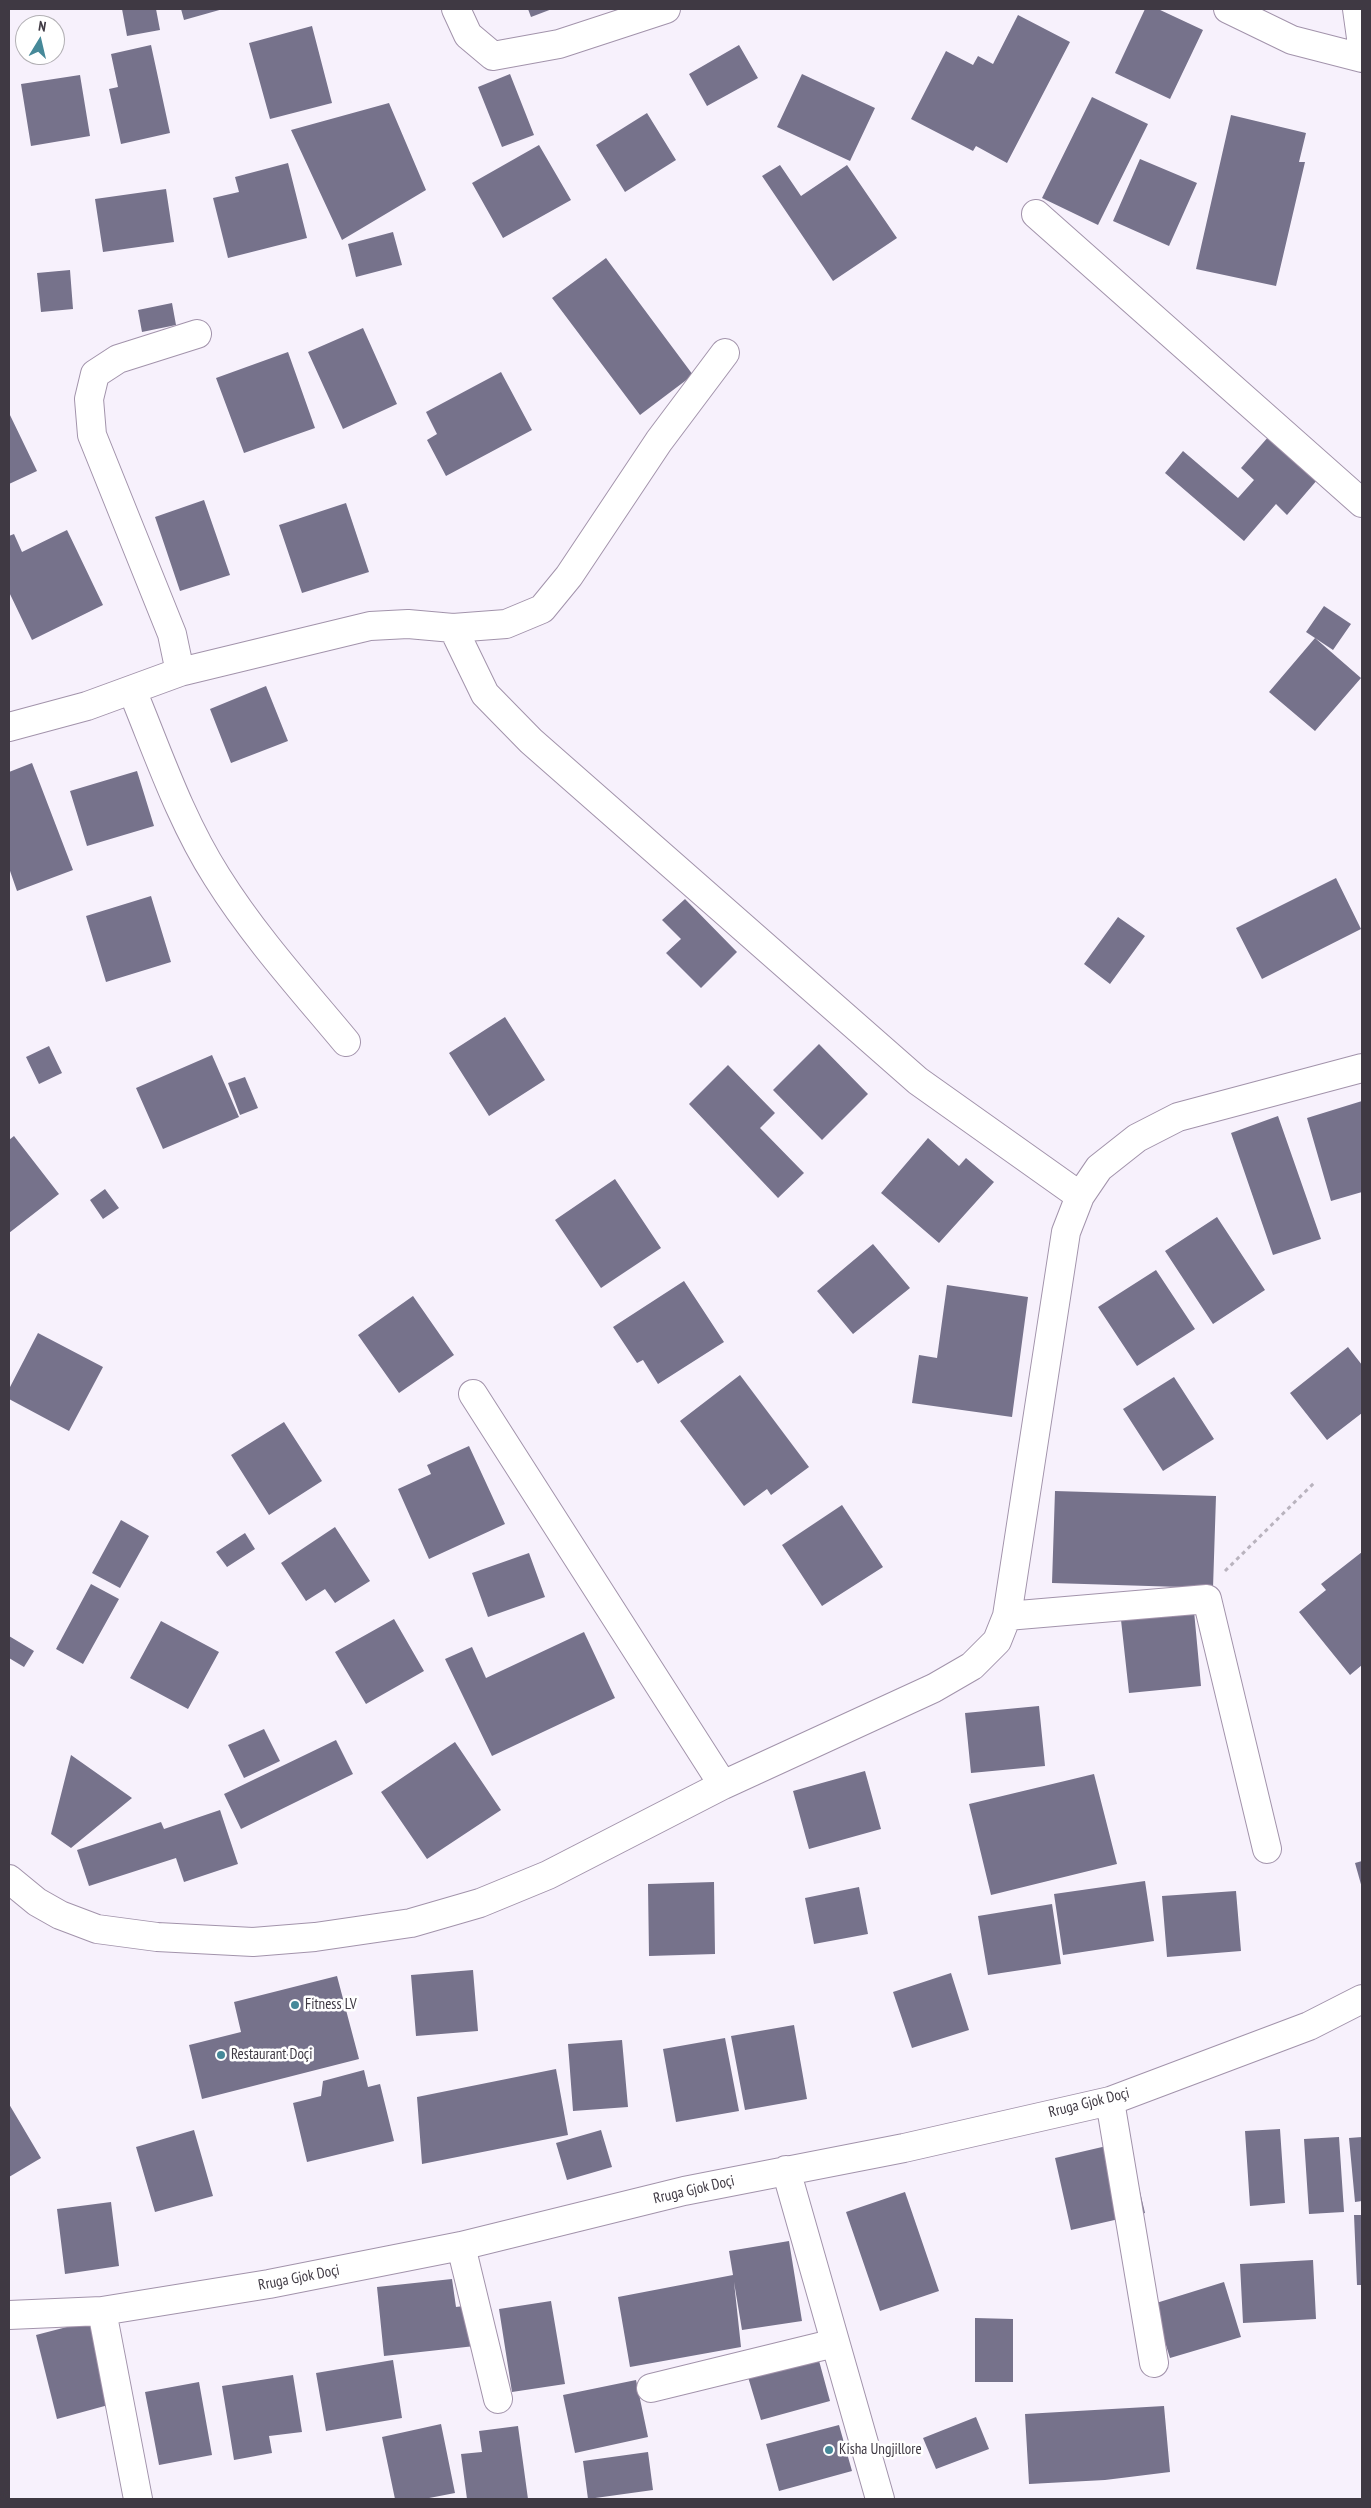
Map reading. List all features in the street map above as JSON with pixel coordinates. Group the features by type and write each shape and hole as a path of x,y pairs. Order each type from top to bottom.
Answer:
{"street":[{"path":"456,9 468,35 493,56 559,44 666,9"},
{"path":"1228,9 1292,40 1362,58"},
{"path":"1357,9 1362,45"},
{"path":"1036,214 1362,503"},
{"path":"180,672 172,634 92,435 89,399 96,374 118,359 197,334"},
{"path":"9,727 87,706 180,672 370,626 408,624 453,628 506,624 542,609 569,576 659,441 725,353"},
{"path":"453,628 485,694 531,741 918,1081 1080,1196"},
{"path":"132,690 178,802 216,876 265,946 346,1042"},
{"path":"9,1879 37,1902 60,1915 97,1929 157,1937 253,1942 314,1937 411,1923 480,1903 548,1875 723,1785 917,1696 972,1666 997,1641 1007,1616 1066,1232 1080,1196 1099,1168 1137,1138 1178,1117 1362,1068"},
{"path":"473,1394 723,1785"},
{"path":"1007,1616 1207,1599 1267,1849"},
{"name":"Rruga Gjok Doçi","path":"9,2315 102,2311 270,2284 461,2246 684,2191 904,2148 1110,2101 1310,2026 1362,1999"},
{"path":"1110,2101 1154,2363"},
{"path":"786,2170 880,2499"},
{"path":"461,2246 498,2399"},
{"path":"102,2311 138,2499"},
{"path":"651,2388 835,2343"}],"path":[{"path":"1207,1599 1229,1565 1314,1482"}],"building":[{"path":"122,9 156,9 160,30 127,36"},
{"path":"181,9 223,9 184,20"},
{"path":"528,9 552,9 531,17"},
{"path":"1145,9 1158,9 1203,30 1170,99 1115,73"},
{"path":"1018,15 1070,42 1007,163 976,146 973,151 911,119 946,51 973,65 978,56 993,64"},
{"path":"312,26 332,103 270,119 249,43"},
{"path":"151,45 170,133 121,144 109,89 118,87 111,54"},
{"path":"739,45 758,78 707,106 689,74"},
{"path":"510,74 534,135 502,147 478,87"},
{"path":"802,74 875,108 850,161 777,127"},
{"path":"80,75 90,136 31,146 21,84"},
{"path":"1092,97 1148,124 1098,225 1042,198"},
{"path":"389,103 426,190 342,240 291,130"},
{"path":"647,113 676,160 625,192 596,145"},
{"path":"1231,115 1306,133 1299,162 1305,162 1276,286 1196,269"},
{"path":"539,145 571,200 503,238 472,183"},
{"path":"1140,159 1197,183 1169,246 1113,221"},
{"path":"288,163 307,238 228,258 213,198 239,192 235,177"},
{"path":"780,165 801,196 847,165 897,238 833,281 762,176"},
{"path":"166,189 174,242 103,252 95,199"},
{"path":"393,232 402,265 356,277 348,244"},
{"path":"606,258 693,375 640,415 552,298"},
{"path":"70,270 73,309 41,312 37,273"},
{"path":"172,303 176,325 142,332 138,310"},
{"path":"363,328 397,404 343,429 308,352"},
{"path":"288,352 315,428 244,453 216,378"},
{"path":"501,372 532,430 446,476 427,440 437,434 426,412"},
{"path":"9,413 37,471 9,484"},
{"path":"1269,436 1318,479 1287,515 1276,504 1244,541 1165,473 1183,451 1238,498 1254,480 1241,468"},
{"path":"204,500 230,575 180,591 155,517"},
{"path":"346,503 369,572 302,593 279,525"},
{"path":"67,530 103,605 32,640 9,592 9,536 14,534 22,552"},
{"path":"1324,606 1351,624 1333,650 1306,632"},
{"path":"1315,638 1361,678 1315,731 1269,692"},
{"path":"266,686 288,741 231,763 210,709"},
{"path":"32,763 73,870 17,891 9,868 9,772"},
{"path":"137,771 154,826 87,846 70,791"},
{"path":"1336,878 1361,929 1262,979 1236,928"},
{"path":"151,896 171,962 106,982 86,916"},
{"path":"685,899 737,952 701,988 666,953 681,939 662,920"},
{"path":"1118,917 1145,936 1110,984 1084,964"},
{"path":"505,1017 545,1080 489,1116 449,1053"},
{"path":"819,1044 868,1094 822,1140 773,1090"},
{"path":"49,1046 62,1073 39,1084 26,1057"},
{"path":"212,1055 239,1117 163,1149 136,1088"},
{"path":"728,1065 775,1113 760,1128 804,1173 778,1198 689,1104"},
{"path":"245,1077 258,1108 240,1115 228,1083"},
{"path":"1362,1101 1362,1192 1331,1201 1307,1118"},
{"path":"1278,1116 1321,1239 1273,1255 1231,1133"},
{"path":"14,1136 59,1194 9,1233 9,1140"},
{"path":"928,1138 959,1166 966,1158 994,1182 939,1243 881,1193"},
{"path":"615,1179 661,1248 601,1288 555,1220"},
{"path":"105,1189 119,1208 103,1219 90,1200"},
{"path":"1217,1217 1265,1290 1213,1324 1165,1251"},
{"path":"873,1244 910,1288 853,1334 817,1291"},
{"path":"1156,1270 1195,1329 1137,1366 1098,1307"},
{"path":"684,1281 724,1342 658,1384 643,1360 637,1363 613,1327"},
{"path":"947,1285 1028,1297 1012,1417 912,1403 919,1355 937,1358"},
{"path":"413,1296 454,1355 399,1393 358,1335"},
{"path":"38,1333 103,1367 69,1431 9,1399 9,1389"},
{"path":"1348,1347 1362,1365 1362,1413 1327,1440 1290,1393"},
{"path":"740,1375 809,1467 771,1495 767,1489 744,1506 680,1421"},
{"path":"1174,1377 1214,1439 1163,1471 1123,1409"},
{"path":"284,1422 322,1481 269,1515 231,1455"},
{"path":"469,1446 505,1524 429,1559 398,1489 431,1474 427,1465"},
{"path":"1055,1491 1216,1496 1213,1588 1052,1583"},
{"path":"842,1505 883,1567 822,1606 782,1545"},
{"path":"121,1520 149,1536 120,1588 92,1573"},
{"path":"335,1527 370,1581 335,1603 325,1589 306,1601 281,1563"},
{"path":"245,1533 255,1549 227,1567 216,1552"},
{"path":"1362,1552 1362,1665 1350,1675 1299,1612 1326,1590 1321,1584"},
{"path":"529,1553 545,1597 488,1617 472,1573"},
{"path":"91,1584 119,1599 83,1664 56,1649"},
{"path":"1194,1611 1201,1686 1129,1693 1121,1620"},
{"path":"394,1619 424,1671 366,1704 335,1652"},
{"path":"161,1621 219,1652 188,1709 130,1678"},
{"path":"584,1632 615,1698 492,1756 445,1659 472,1647 486,1678"},
{"path":"9,1636 34,1651 24,1667 9,1658"},
{"path":"1039,1706 1045,1766 971,1773 965,1713"},
{"path":"264,1729 280,1761 244,1778 228,1745"},
{"path":"336,1740 353,1774 241,1829 224,1794"},
{"path":"455,1742 501,1810 427,1859 381,1792"},
{"path":"71,1755 132,1798 71,1848 51,1834"},
{"path":"865,1771 881,1829 809,1849 793,1791"},
{"path":"1094,1774 1117,1864 991,1895 969,1804"},
{"path":"220,1810 238,1864 184,1882 176,1858 89,1886 77,1850 161,1822 164,1829"},
{"path":"1362,1861 1362,1888 1355,1863"},
{"path":"1145,1881 1154,1941 1063,1955 1054,1894"},
{"path":"714,1882 715,1954 649,1956 648,1884"},
{"path":"859,1887 868,1934 814,1944 805,1898"},
{"path":"1236,1891 1241,1951 1167,1957 1162,1896"},
{"path":"1052,1904 1061,1964 988,1975 978,1916"},
{"path":"473,1970 478,2031 416,2036 411,1975"},
{"path":"951,1973 969,2030 912,2048 893,1992"},
{"path":"337,1976 359,2059 202,2099 189,2045 241,2032 234,2002"},
{"path":"794,2025 807,2099 745,2110 731,2036"},
{"path":"725,2038 739,2111 676,2122 663,2049"},
{"path":"622,2040 628,2107 573,2111 568,2044"},
{"path":"556,2069 568,2135 422,2164 417,2097"},
{"path":"364,2070 368,2087 380,2084 394,2141 307,2162 293,2103 321,2096 323,2081"},
{"path":"9,2104 41,2158 9,2177"},
{"path":"1280,2129 1285,2203 1250,2206 1245,2131"},
{"path":"194,2130 213,2196 155,2212 136,2147"},
{"path":"601,2130 612,2167 567,2180 556,2143"},
{"path":"1339,2137 1344,2212 1309,2214 1304,2139"},
{"path":"1362,2137 1362,2201 1355,2202 1349,2138"},
{"path":"1128,2141 1145,2213 1071,2230 1055,2158"},
{"path":"905,2192 939,2291 880,2311 846,2212"},
{"path":"111,2202 119,2266 65,2274 57,2209"},
{"path":"1354,2215 1362,2215 1362,2285 1357,2285"},
{"path":"789,2241 802,2321 742,2330 734,2282 741,2347 630,2367 618,2297 733,2275 729,2251"},
{"path":"1313,2260 1316,2319 1243,2323 1240,2264"},
{"path":"452,2279 456,2307 471,2305 475,2346 384,2356 377,2287"},
{"path":"1224,2282 1241,2337 1170,2358 1153,2304"},
{"path":"551,2301 565,2384 512,2392 499,2309"},
{"path":"975,2318 1013,2319 1013,2382 975,2382"},
{"path":"90,2321 112,2404 57,2419 36,2335"},
{"path":"818,2357 830,2401 761,2420 748,2377"},
{"path":"393,2360 402,2418 326,2431 316,2373"},
{"path":"293,2375 302,2432 269,2436 272,2453 234,2460 222,2386"},
{"path":"636,2380 648,2437 575,2453 563,2395"},
{"path":"199,2382 212,2455 159,2465 145,2392"},
{"path":"1164,2406 1170,2472 1105,2480 1029,2484 1025,2414"},
{"path":"976,2417 989,2449 936,2469 923,2438"},
{"path":"441,2424 455,2493 424,2499 395,2499 382,2437"},
{"path":"839,2425 852,2471 779,2491 766,2444"},
{"path":"518,2426 528,2499 467,2499 461,2454 482,2452 479,2431"},
{"path":"648,2452 653,2490 588,2499 583,2461"}],"place":[{"name":"Fitness LV","path":"295,2005"},
{"name":"Restaurant Doçi","path":"221,2055"},
{"name":"Kisha Ungjillore","path":"829,2450"}]}
